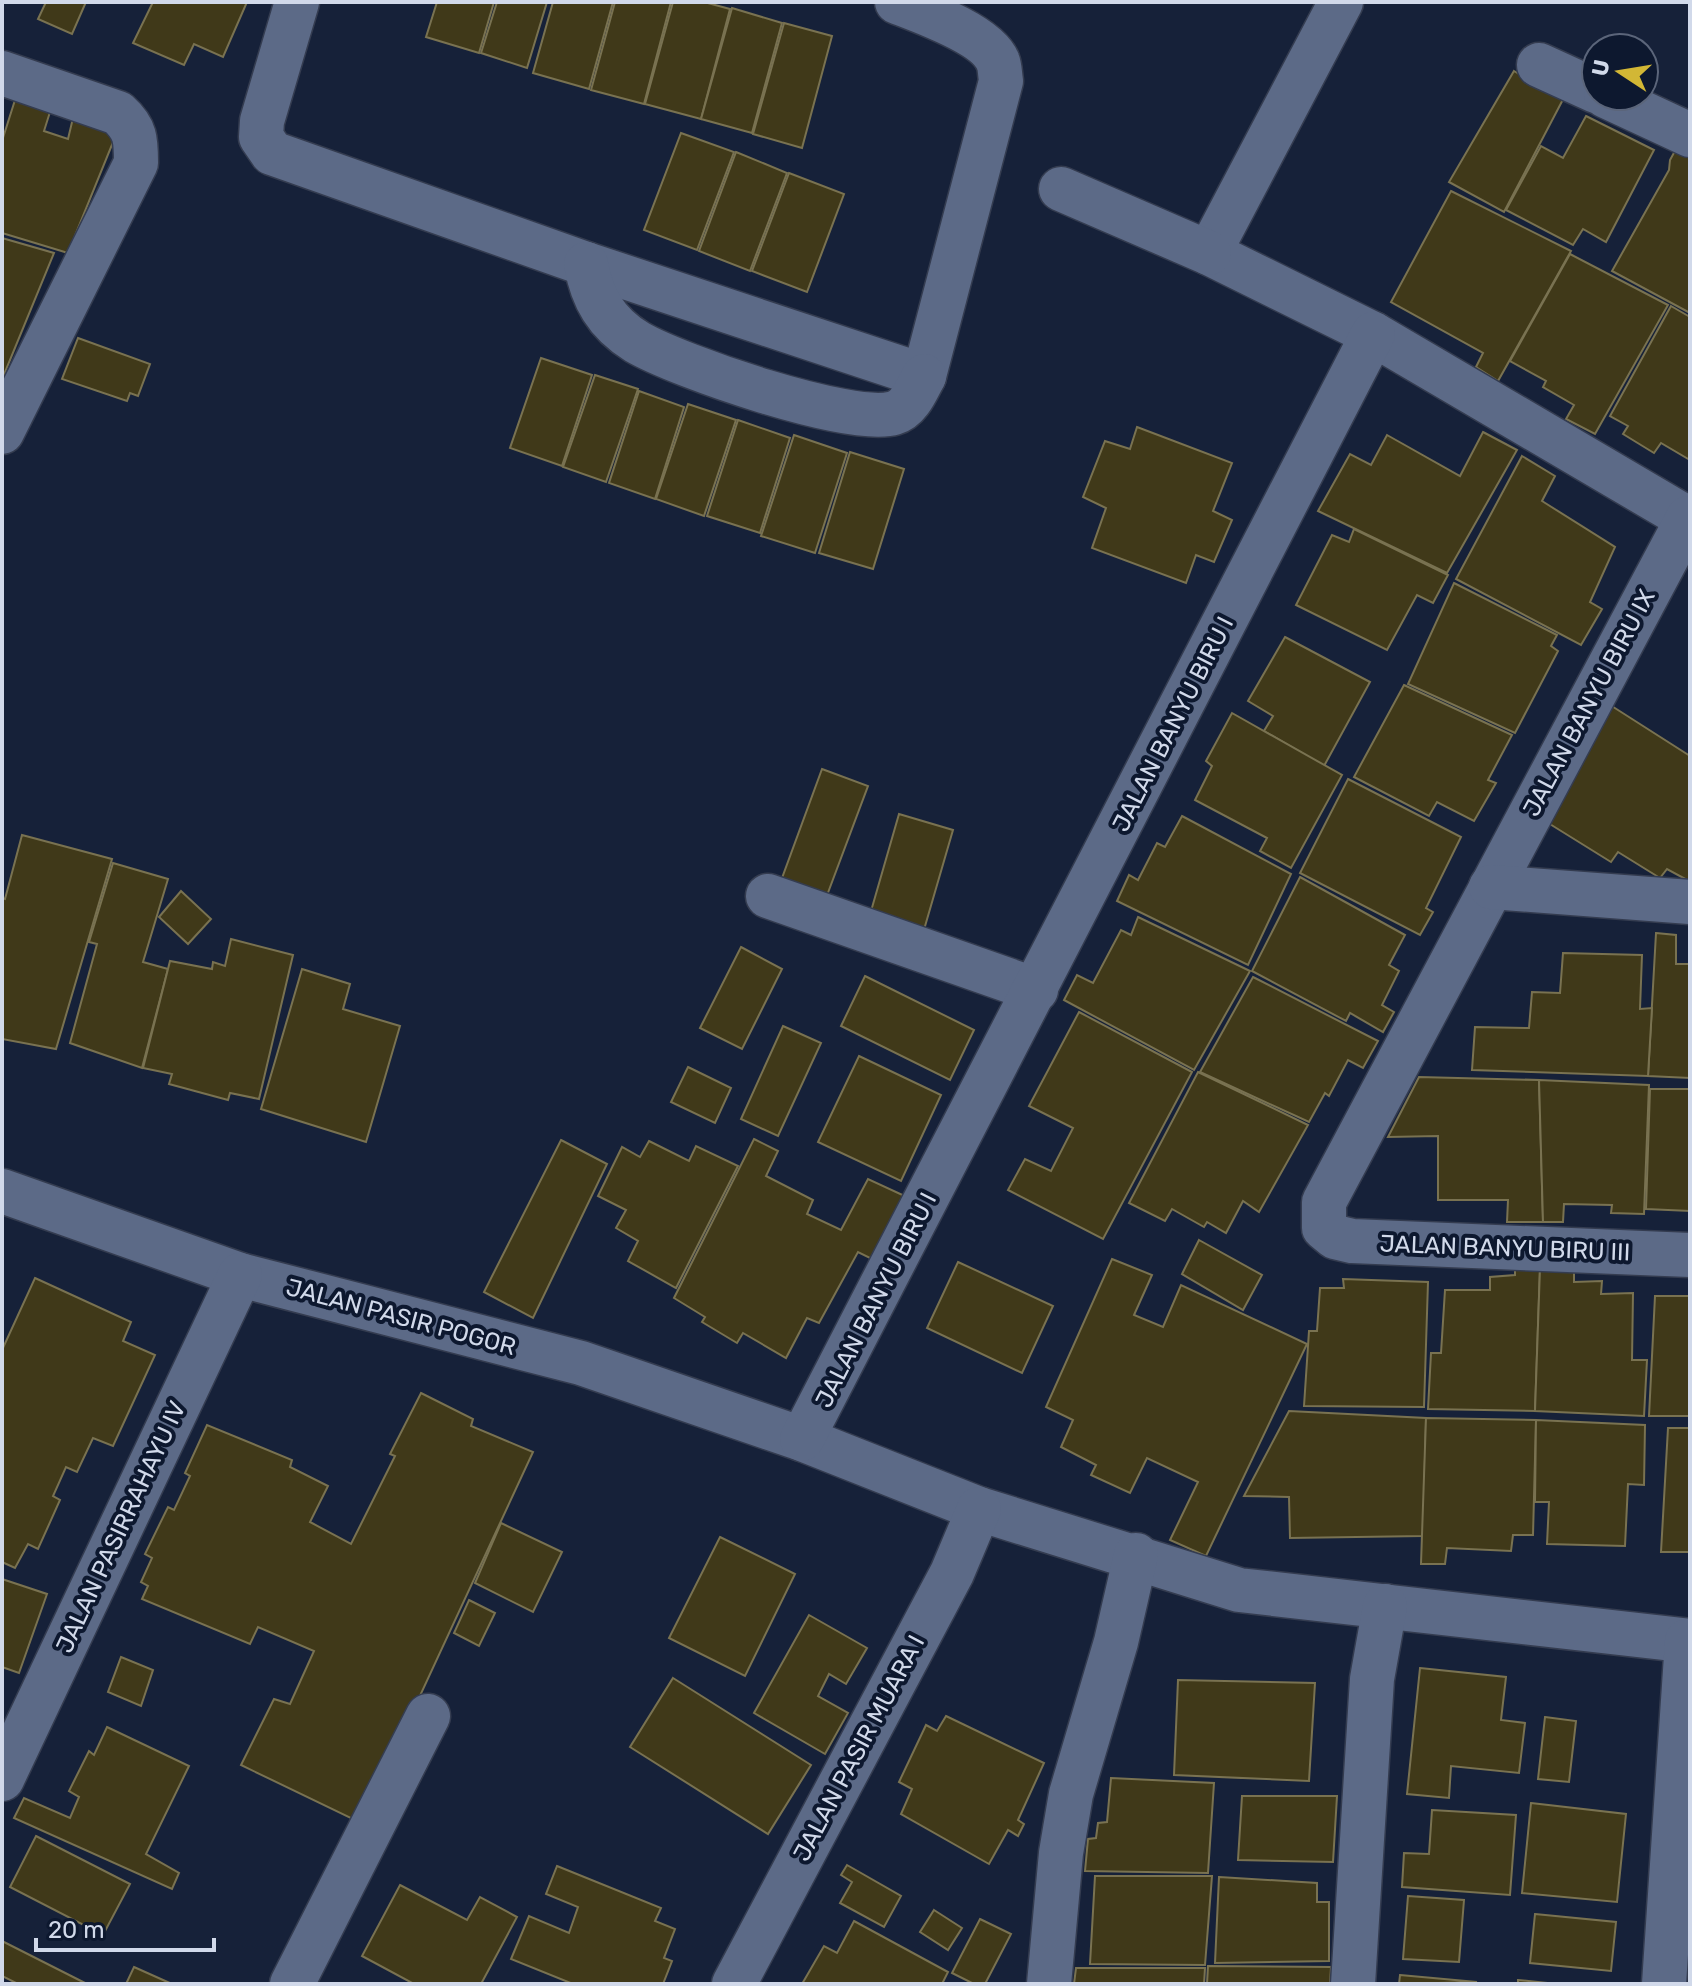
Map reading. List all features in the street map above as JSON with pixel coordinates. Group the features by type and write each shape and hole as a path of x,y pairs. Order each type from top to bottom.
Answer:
{"street":[{"path":"297,2 262,121 261,137 272,153 586,264 924,376"},
{"path":"586,264 592,297 637,342 690,364 812,405 867,414 896,413 912,399 924,376 1001,81 998,62 989,48 945,10 897,2"},
{"path":"1209,253 1341,2"},
{"path":"1539,65 1580,84"},
{"path":"2,73 118,113 133,126 136,140 136,163 4,421"},
{"path":"1640,112 1690,135"},
{"path":"1061,189 1209,253 1373,334 1689,519"},
{"name":"JALAN BANYU BIRU I","path":"802,1439 1373,334"},
{"name":"JALAN BANYU BIRU IX","path":"1324,1228 1324,1202 1689,519"},
{"path":"1491,887 1690,902"},
{"path":"768,896 1036,990"},
{"name":"JALAN PASIR POGOR","path":"2,1191 240,1275 581,1363 802,1439 979,1509 1136,1555 1239,1590 1688,1641"},
{"name":"JALAN BANYU BIRU III","path":"1324,1228 1335,1237 1352,1241 1690,1255"},
{"name":"JALAN PASIRRAHAYU IV","path":"2,1779 240,1275"},
{"name":"JALAN PASIR MUARA I","path":"734,1984 952,1573 979,1509"},
{"path":"1049,1984 1061,1853 1071,1794 1116,1642 1136,1555"},
{"path":"1353,1984 1372,1679 1385,1606"},
{"path":"1664,1984 1688,1641"},
{"path":"292,1984 428,1716"}],"building":[{"path":"46,2 86,2 72,34 38,19"},
{"path":"153,2 247,2 223,57 194,44 184,65 133,43"},
{"path":"437,2 494,2 479,53 426,37"},
{"path":"497,2 547,2 527,68 481,53"},
{"path":"553,2 613,2 589,89 533,73"},
{"path":"615,2 671,2 644,104 591,90"},
{"path":"673,2 704,2 730,9 701,119 645,104"},
{"path":"732,8 782,23 752,133 701,119"},
{"path":"784,23 832,36 802,148 753,134"},
{"path":"1514,71 1534,83 1569,88 1504,212 1449,182"},
{"path":"15,100 50,112 44,131 68,139 73,118 118,130 68,253 2,233 2,141"},
{"path":"1586,116 1654,150 1606,242 1583,229 1573,245 1506,210 1541,146 1563,158"},
{"path":"681,133 734,152 697,250 644,230"},
{"path":"1682,138 1690,142 1690,313 1612,271 1669,170 1670,160"},
{"path":"736,152 787,173 750,271 699,251"},
{"path":"789,173 844,194 807,292 752,271"},
{"path":"1451,191 1571,251 1498,381 1476,367 1483,353 1391,302"},
{"path":"2,238 54,253 3,377 2,377"},
{"path":"1570,254 1668,305 1595,434 1566,419 1574,405 1543,387 1546,381 1510,361"},
{"path":"1671,306 1690,317 1690,460 1661,443 1654,453 1623,434 1628,426 1610,416"},
{"path":"78,338 150,364 138,396 130,393 127,401 62,379"},
{"path":"541,358 592,375 562,466 510,448"},
{"path":"595,375 638,389 606,482 563,467"},
{"path":"639,391 684,407 655,499 609,483"},
{"path":"688,404 736,420 704,516 656,499"},
{"path":"738,420 790,438 760,533 707,516"},
{"path":"1137,427 1232,463 1213,511 1232,520 1214,562 1196,555 1186,583 1092,548 1106,508 1083,497 1105,441 1130,449"},
{"path":"1483,432 1517,450 1447,573 1318,511 1350,454 1371,465 1387,435 1460,476"},
{"path":"794,435 847,453 815,553 761,536"},
{"path":"850,452 904,469 873,569 819,553"},
{"path":"1522,456 1555,476 1542,501 1615,547 1590,602 1602,609 1581,645 1456,579"},
{"path":"1354,529 1448,575 1433,603 1417,595 1387,650 1296,605 1332,535 1349,542"},
{"path":"1454,583 1557,635 1551,646 1558,651 1515,733 1408,684"},
{"path":"1285,637 1370,682 1324,766 1264,731 1273,716 1248,701"},
{"path":"1404,685 1512,735 1488,780 1496,783 1474,821 1437,802 1429,816 1354,777"},
{"path":"1607,703 1690,756 1689,881 1667,869 1660,878 1618,852 1611,862 1545,821"},
{"path":"1232,713 1342,775 1291,868 1260,851 1267,838 1195,800 1212,766 1206,761"},
{"path":"822,769 868,786 823,906 778,889"},
{"path":"1348,779 1461,837 1426,908 1433,912 1420,935 1300,873"},
{"path":"899,814 953,830 921,940 867,925"},
{"path":"1182,816 1291,874 1248,965 1117,901 1129,875 1138,880 1157,843 1165,847"},
{"path":"22,835 112,859 56,1049 2,1039 2,898 5,899"},
{"path":"113,863 168,879 143,962 168,969 142,1068 70,1043 97,944 89,942"},
{"path":"1300,877 1405,935 1389,965 1399,971 1382,1005 1394,1012 1383,1032 1350,1013 1346,1021 1252,971"},
{"path":"181,891 211,919 188,944 159,917"},
{"path":"1138,917 1250,971 1194,1070 1064,1000 1077,975 1093,983 1121,930 1131,935"},
{"path":"1656,933 1676,935 1676,964 1690,964 1690,1078 1648,1076"},
{"path":"231,939 293,955 259,1099 230,1093 228,1100 169,1084 172,1074 143,1068 170,961 212,969 213,962 225,966"},
{"path":"741,947 782,969 742,1049 700,1028"},
{"path":"1563,953 1642,955 1640,1009 1652,1008 1648,1076 1472,1070 1475,1027 1529,1028 1532,992 1560,993"},
{"path":"302,969 350,984 343,1009 400,1026 366,1142 261,1109"},
{"path":"865,976 974,1030 950,1080 841,1026"},
{"path":"1253,977 1378,1041 1363,1068 1348,1060 1329,1096 1325,1093 1309,1122 1200,1072"},
{"path":"1079,1012 1192,1072 1103,1239 1008,1190 1025,1159 1051,1171 1073,1128 1029,1106"},
{"path":"783,1026 821,1043 778,1136 741,1119"},
{"path":"859,1056 941,1095 901,1181 818,1142"},
{"path":"688,1067 731,1088 715,1123 671,1102"},
{"path":"1198,1072 1308,1125 1259,1212 1243,1201 1226,1233 1207,1222 1204,1227 1172,1209 1165,1221 1129,1203"},
{"path":"1419,1077 1539,1080 1543,1222 1507,1222 1508,1200 1438,1200 1438,1136 1388,1137"},
{"path":"1539,1080 1649,1085 1644,1214 1611,1213 1612,1205 1564,1204 1563,1222 1543,1222"},
{"path":"1650,1089 1690,1089 1690,1211 1646,1209"},
{"path":"754,1139 778,1151 766,1176 813,1200 807,1214 841,1230 868,1179 909,1198 876,1261 858,1252 819,1323 807,1318 786,1358 743,1333 737,1343 702,1322 705,1317 674,1298"},
{"path":"561,1140 607,1164 533,1318 484,1292"},
{"path":"649,1141 689,1161 696,1146 738,1166 676,1288 628,1261 638,1241 616,1228 626,1210 598,1196 622,1147 640,1157"},
{"path":"1199,1240 1262,1275 1243,1310 1182,1274"},
{"path":"1112,1259 1152,1275 1134,1315 1163,1327 1181,1285 1307,1344 1206,1556 1170,1540 1198,1482 1147,1458 1130,1493 1091,1475 1096,1465 1061,1447 1073,1420 1046,1407"},
{"path":"958,1262 1053,1306 1022,1373 927,1328"},
{"path":"1515,1268 1540,1268 1535,1411 1428,1409 1431,1353 1441,1353 1445,1290 1490,1290 1490,1277 1515,1275"},
{"path":"1540,1268 1574,1270 1574,1282 1602,1281 1601,1294 1633,1293 1632,1360 1647,1360 1644,1416 1535,1411"},
{"path":"35,1278 131,1322 123,1341 155,1355 113,1446 93,1438 77,1472 66,1467 53,1496 60,1500 38,1549 28,1544 15,1568 2,1562 2,1350"},
{"path":"1343,1279 1428,1282 1424,1407 1304,1406 1309,1331 1317,1331 1320,1288 1344,1288"},
{"path":"1655,1296 1690,1296 1690,1416 1649,1416"},
{"path":"421,1393 473,1419 471,1426 533,1452 361,1823 241,1765 274,1699 290,1704 314,1651 258,1627 250,1644 142,1599 148,1586 141,1582 152,1558 145,1554 168,1507 174,1510 190,1476 185,1473 207,1425 292,1460 290,1467 328,1486 310,1522 351,1544 395,1456 390,1454"},
{"path":"1289,1411 1426,1418 1423,1536 1290,1538 1289,1497 1244,1496"},
{"path":"1426,1418 1536,1420 1533,1535 1513,1535 1511,1551 1447,1548 1445,1564 1421,1564"},
{"path":"1536,1420 1645,1425 1644,1485 1628,1484 1625,1546 1547,1544 1549,1502 1535,1502"},
{"path":"1668,1428 1690,1428 1690,1552 1661,1552"},
{"path":"501,1523 562,1552 533,1612 475,1583"},
{"path":"720,1537 795,1574 745,1676 669,1638"},
{"path":"2,1579 47,1594 19,1673 2,1667"},
{"path":"469,1600 495,1613 479,1646 454,1633"},
{"path":"809,1615 867,1648 846,1684 829,1674 818,1696 848,1713 825,1754 754,1713"},
{"path":"121,1657 153,1670 141,1706 108,1692"},
{"path":"1420,1668 1506,1677 1501,1720 1525,1723 1519,1773 1451,1766 1449,1798 1407,1794"},
{"path":"673,1678 811,1765 768,1834 630,1747"},
{"path":"1178,1680 1315,1683 1309,1781 1174,1775"},
{"path":"946,1716 1044,1763 1018,1820 1024,1824 1018,1836 1008,1830 989,1864 901,1814 912,1789 899,1782 926,1725 937,1731"},
{"path":"1545,1717 1576,1721 1569,1782 1538,1779"},
{"path":"107,1727 189,1766 146,1854 179,1873 172,1889 14,1818 24,1798 70,1818 79,1797 69,1791 89,1751 94,1755"},
{"path":"1111,1778 1214,1783 1208,1873 1085,1871 1088,1839 1096,1838 1098,1823 1107,1822"},
{"path":"1242,1796 1337,1796 1333,1862 1238,1860"},
{"path":"1531,1803 1626,1814 1617,1902 1522,1893"},
{"path":"1432,1810 1516,1815 1510,1895 1402,1887 1404,1853 1429,1854"},
{"path":"36,1836 130,1884 103,1935 10,1887"},
{"path":"847,1865 901,1896 884,1927 840,1903 852,1882 841,1875"},
{"path":"557,1866 661,1908 655,1921 675,1929 664,1958 672,1961 663,1984 573,1984 511,1959 529,1916 569,1933 578,1907 546,1894"},
{"path":"1095,1876 1212,1876 1205,1965 1090,1964"},
{"path":"1219,1877 1317,1883 1317,1902 1329,1902 1329,1961 1215,1963"},
{"path":"400,1885 467,1920 480,1897 517,1917 481,1984 414,1984 362,1956"},
{"path":"1408,1896 1464,1900 1459,1962 1403,1959"},
{"path":"934,1910 962,1928 948,1950 920,1932"},
{"path":"1535,1914 1616,1922 1611,1971 1530,1963"},
{"path":"980,1919 1011,1934 985,1984 974,1984 952,1973"},
{"path":"854,1921 948,1972 942,1984 802,1984 824,1946 837,1953"},
{"path":"2,1941 87,1984 18,1984 2,1976"},
{"path":"1208,1966 1331,1967 1330,1984 1207,1984"},
{"path":"134,1967 172,1984 126,1984"},
{"path":"1076,1968 1205,1968 1204,1984 1074,1984"},
{"path":"1400,1975 1477,1982 1399,1984"},
{"path":"1518,1980 1557,1984 1518,1984"}]}
